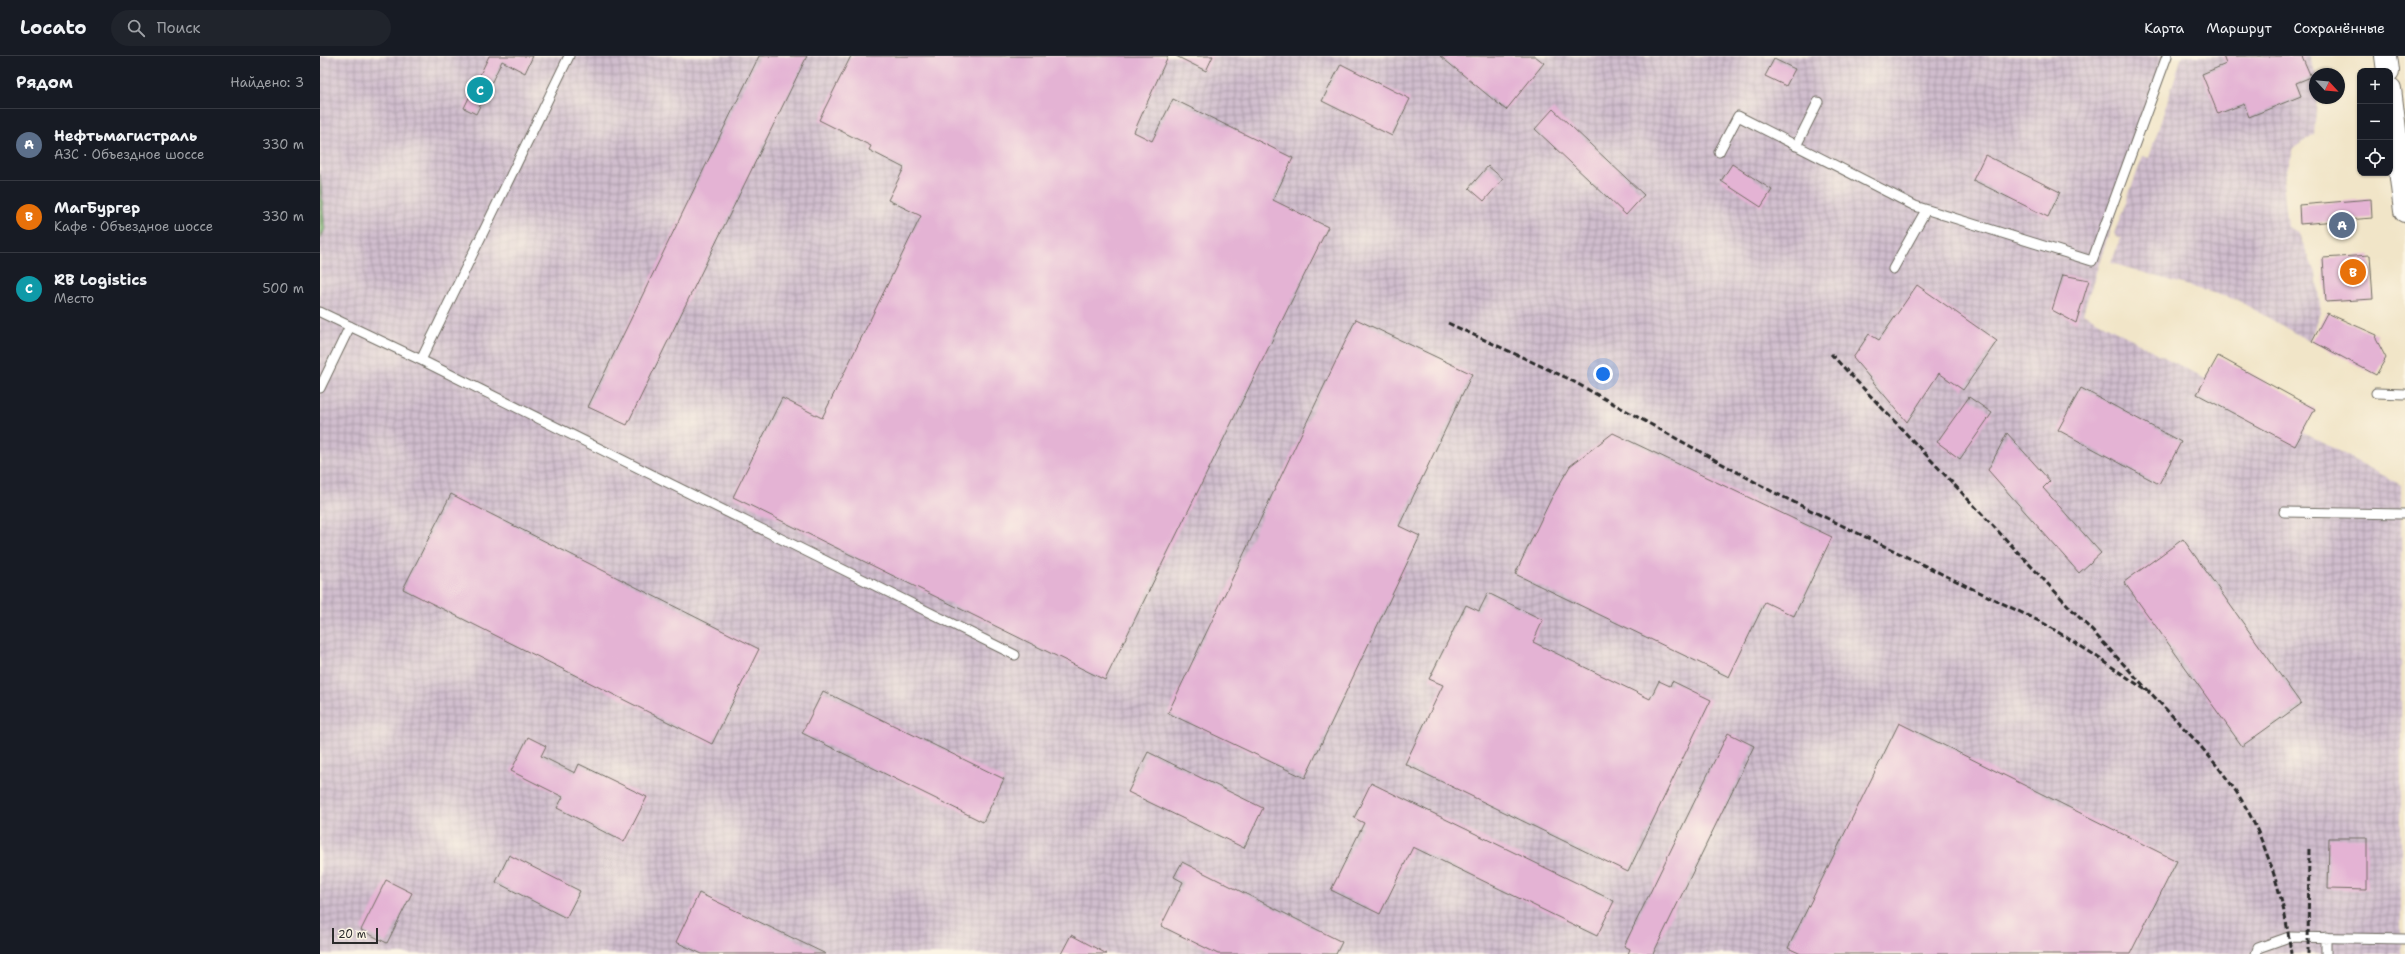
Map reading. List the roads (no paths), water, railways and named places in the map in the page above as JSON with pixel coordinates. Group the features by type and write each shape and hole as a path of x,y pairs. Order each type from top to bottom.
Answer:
{"main road":[{"path":"2386,56 2388,68"},
{"path":"2392,104 2405,211"}],"lane":[{"path":"421,360 569,56"},
{"path":"1719,152 1738,116 1915,206 2092,261 2167,56"},
{"path":"1796,146 1818,102"},
{"path":"1893,269 1926,210"},
{"path":"320,312 421,360 1015,655"},
{"path":"320,388 350,326"},
{"path":"2376,393 2405,394"},
{"path":"2284,512 2405,514"},
{"path":"2256,954 2258,948 2289,937 2405,939"},
{"path":"2326,937 2326,954"}],"railway":[{"path":"1448,323 1567,378 1773,492 2045,624 2093,654 2150,693"},
{"path":"1831,354 2211,758 2246,808 2266,851 2282,902 2291,954"},
{"path":"2308,954 2309,846"}],"place":[{"name":"RB Logistics","path":"480,90"},
{"name":"Нефтьмагистраль","path":"2342,225"},
{"name":"МагБургер","path":"2353,272"}]}
